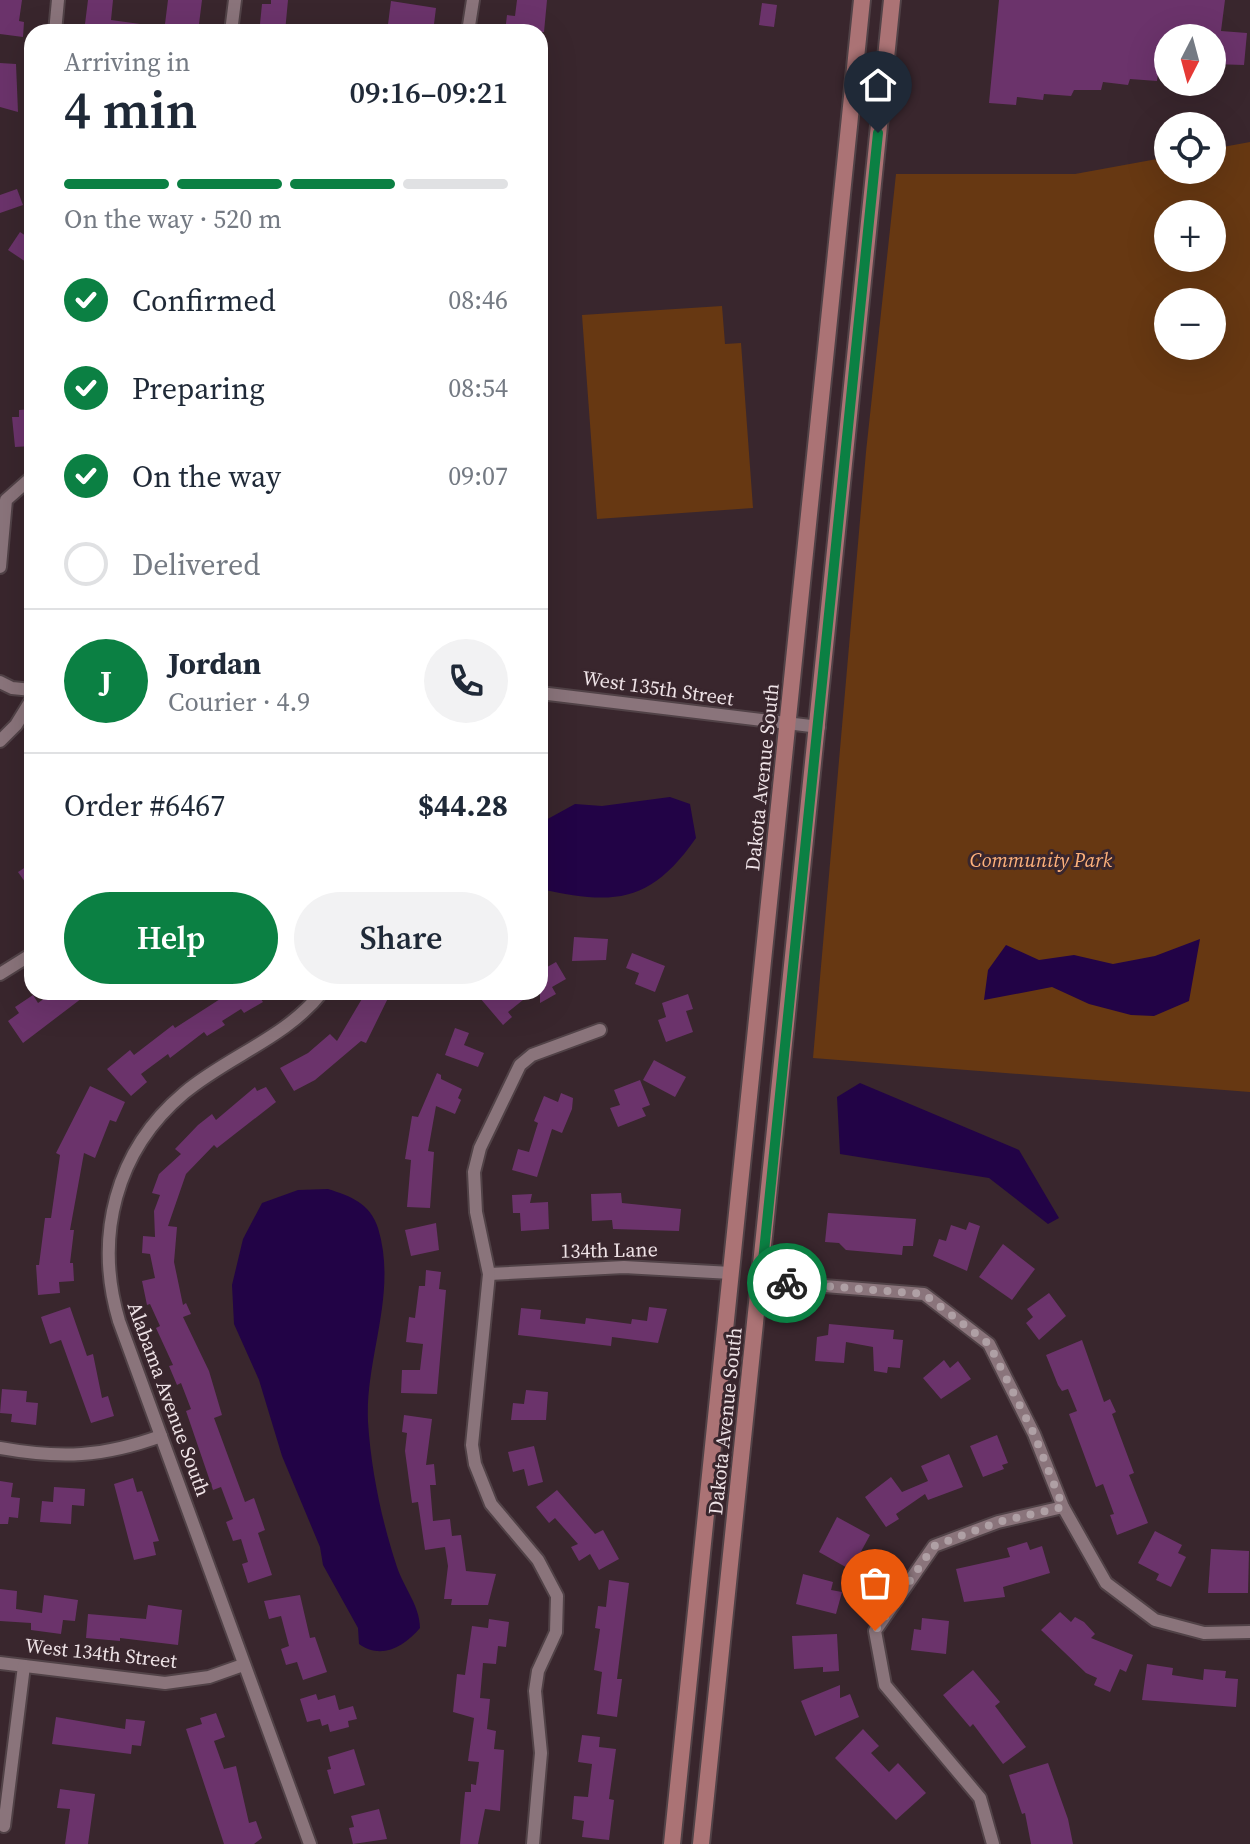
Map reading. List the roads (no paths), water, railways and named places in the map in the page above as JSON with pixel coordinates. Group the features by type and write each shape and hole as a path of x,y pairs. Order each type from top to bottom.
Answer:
{"main road":[{"name":"Dakota Avenue South","path":"672,1844 862,0"},
{"name":"Dakota Avenue South","path":"701,1844 892,0"}],"street":[{"path":"56,24 58,0"},
{"path":"232,24 235,0"},
{"path":"469,24 473,0"},
{"path":"0,567 6,500 24,484"},
{"name":"West 135th Street","path":"548,694 819,727"},
{"path":"0,741 24,712"},
{"path":"0,974 24,959"},
{"name":"Alabama Avenue South","path":"310,1844 111,1296 107,1241 120,1182 145,1135 184,1093 286,1026 316,1000"},
{"path":"533,1844 541,1753 535,1691 558,1615 557,1596 548,1577 491,1504 475,1464 473,1423 489,1274 473,1192 480,1148 520,1065 532,1055 600,1030"},
{"name":"134th Lane","path":"489,1274 624,1267 731,1273"},
{"path":"761,1281 924,1294 989,1344 1034,1434 1063,1507 1106,1583 1155,1620 1204,1633 1250,1632"},
{"path":"0,1448 43,1454 98,1455 161,1436"},
{"path":"993,1844 980,1798 885,1685 875,1631 934,1546 998,1522 1063,1507"},
{"name":"West 134th Street","path":"0,1663 165,1683 209,1677 243,1665"},
{"path":"4,1826 24,1666"}],"park label":[{"name":"Community Park","path":"1041,860"}]}
